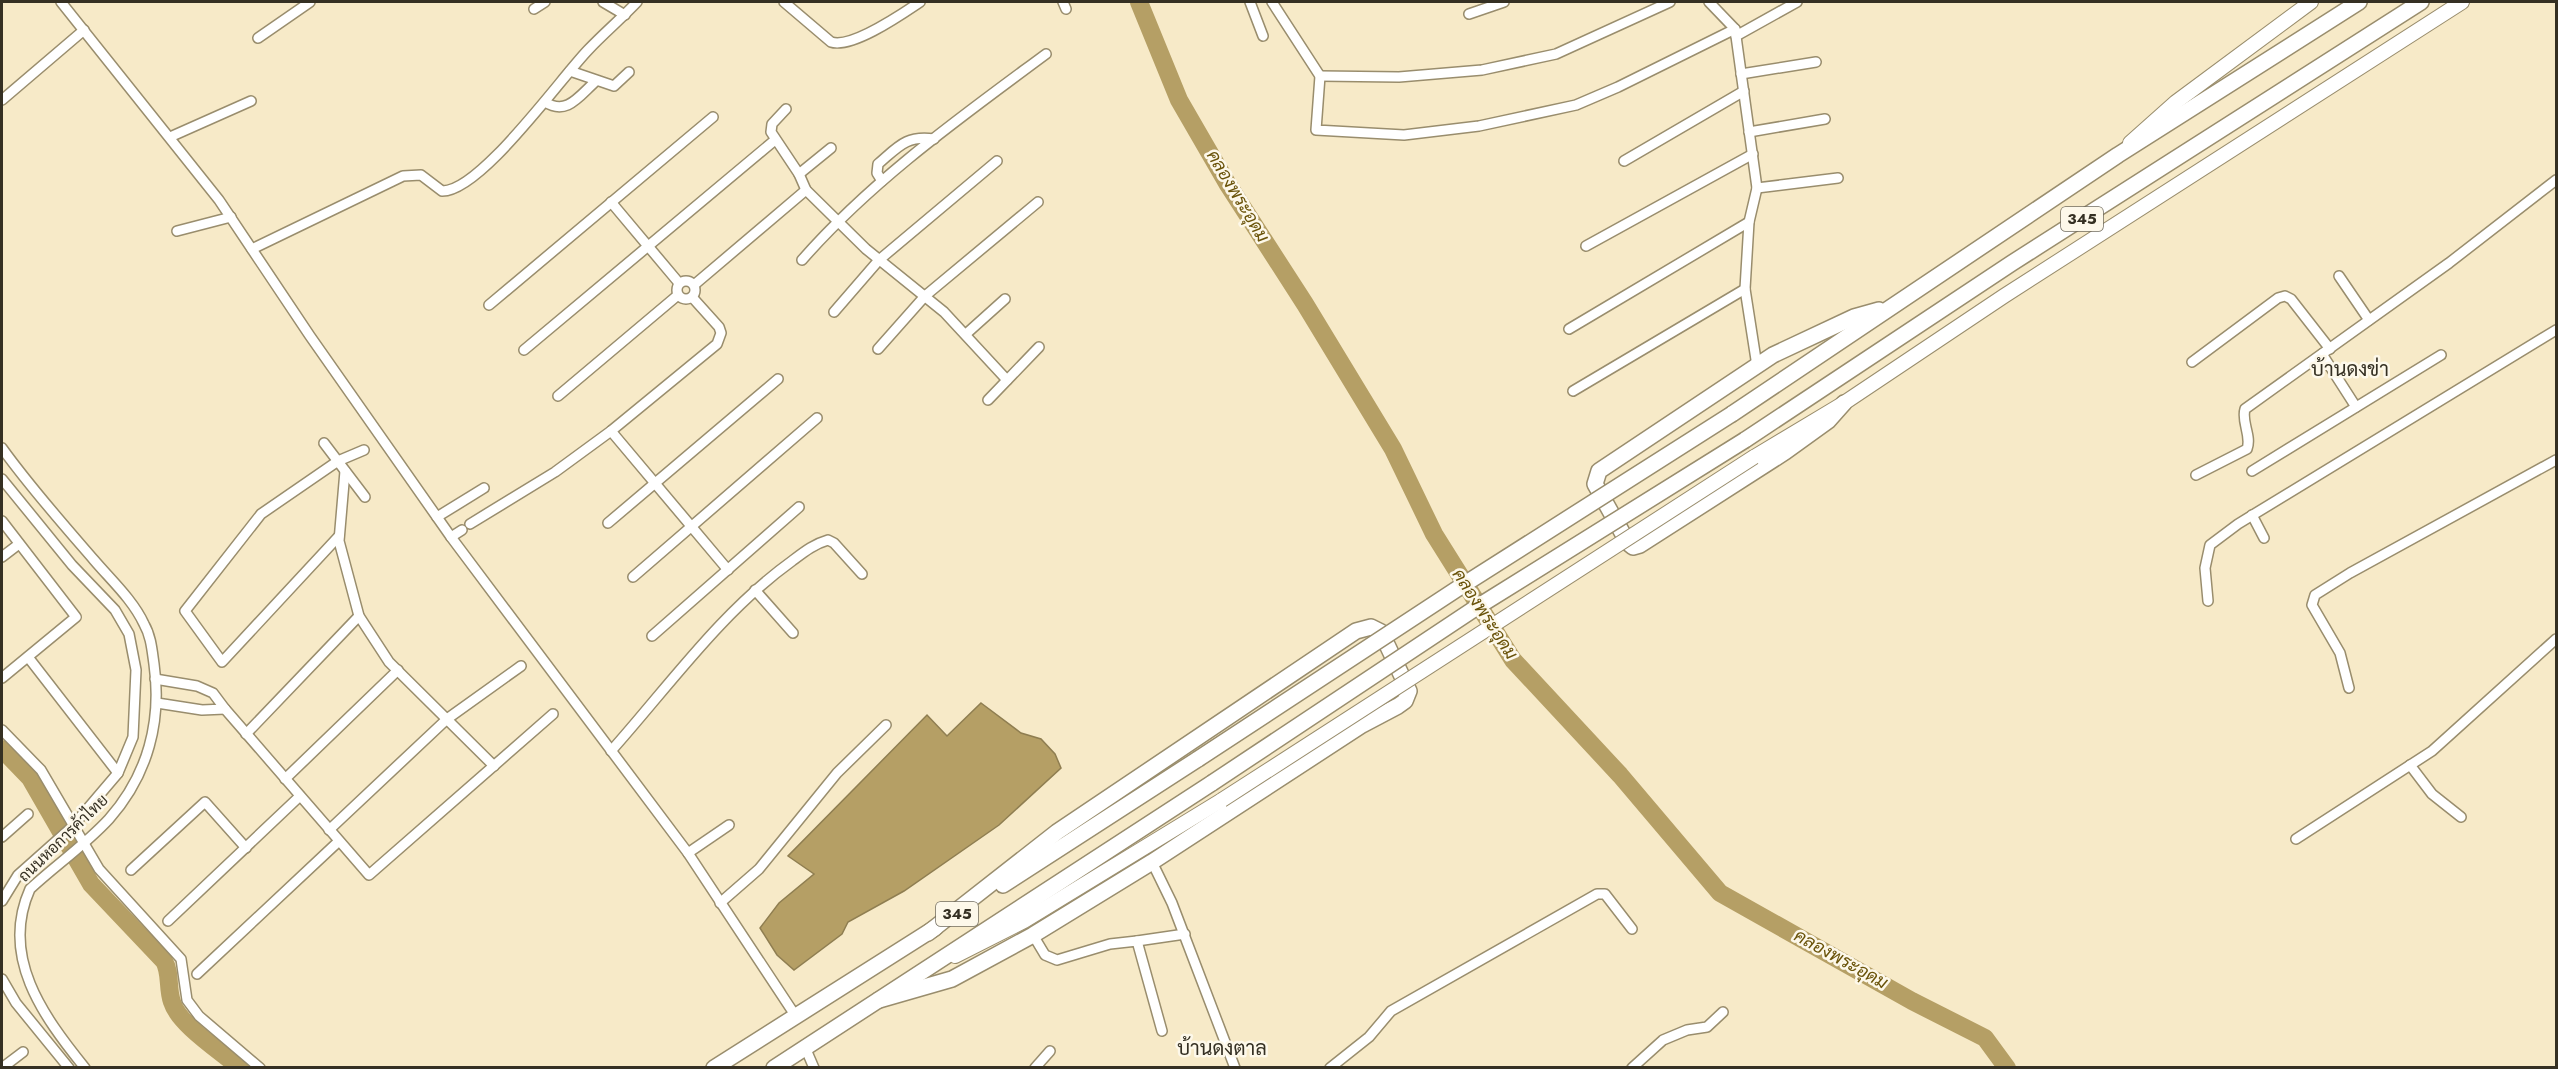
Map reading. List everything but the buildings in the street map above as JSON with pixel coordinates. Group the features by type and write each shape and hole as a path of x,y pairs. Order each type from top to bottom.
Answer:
{"main road":[{"name":"345","path":"2118,155 2176,102 2311,2"},
{"name":"345","path":"714,1068 928,933 1460,587 1732,414 2118,155 2358,2"},
{"name":"345","path":"774,1068 1212,783 1474,609 1745,440 2012,263 2421,2"},
{"name":"345","path":"929,968 982,944 1024,921 1222,800 1754,457 1844,403 2004,296 2462,2"},
{"path":"1844,403 1828,421 1785,452 1640,545 1633,547 1595,484 1595,477 1599,471 1788,346 1854,317 1890,307"},
{"path":"879,1000 952,979 1033,935 1152,862 1362,725 1405,701 1409,691 1381,632 1371,627 1364,628 1346,637 1057,832 928,933"}],"street":[{"path":"61,2 231,217 437,518 688,853 795,1015"},
{"path":"258,38 310,2"},
{"path":"534,9 545,2"},
{"path":"603,2 625,15"},
{"path":"252,249 403,176 420,175 442,191 459,187 545,102 587,51 637,2"},
{"path":"784,2 837,44 858,38 920,2"},
{"path":"1250,2 1263,36"},
{"path":"1272,2 1320,76 1316,130 1404,135 1479,126 1576,105 1797,2"},
{"path":"1469,14 1504,2"},
{"path":"1320,76 1399,77 1482,70 1556,54 1670,2"},
{"path":"1709,2 1735,32 1753,154 1757,189 1749,222 1745,289 1757,366"},
{"path":"2,100 84,30"},
{"path":"802,260 836,221 882,181 1046,54"},
{"path":"1741,74 1816,62"},
{"path":"570,71 614,86 629,72"},
{"path":"545,102 554,108 564,107 596,81"},
{"path":"1624,161 1744,91"},
{"path":"170,137 251,101"},
{"path":"786,109 770,128 775,140 799,174 806,190 879,260 926,296 966,334 1007,380"},
{"path":"489,305 713,117"},
{"path":"1749,132 1826,119"},
{"path":"882,181 877,173 878,164 900,146 917,137 934,139"},
{"path":"524,350 775,140"},
{"path":"799,174 831,148"},
{"path":"1586,246 1753,154"},
{"path":"834,312 879,260 997,161"},
{"path":"1757,189 1838,178"},
{"path":"2196,475 2247,449 2249,444 2243,416 2245,409 2326,352 2556,180"},
{"path":"692,297 694,285 806,190"},
{"path":"878,350 926,296 1038,201"},
{"path":"611,202 680,283"},
{"path":"177,231 231,217"},
{"path":"1569,329 1749,222"},
{"path":"2338,276 2369,320"},
{"path":"680,283 687,281 694,285"},
{"path":"558,396 678,295 680,283"},
{"path":"1573,391 1745,289"},
{"path":"678,295 685,299 692,297"},
{"path":"2192,362 2278,298 2285,296 2290,299 2326,352 2356,407"},
{"path":"451,537 555,472 611,431 717,344 721,333 719,327 692,297"},
{"path":"966,334 1005,300"},
{"path":"2208,601 2206,562 2210,545 2252,515 2556,330"},
{"path":"988,400 1039,347"},
{"path":"2252,471 2441,355"},
{"path":"608,523 778,379"},
{"path":"633,577 817,418"},
{"path":"611,431 728,570"},
{"path":"324,444 365,497"},
{"name":"ถนนหอการค้าไทย","path":"2,448 46,505 128,600 144,624 150,640 157,704 154,731 147,758 136,778 109,819 22,900 11,924 9,942"},
{"path":"339,536 222,662 185,611 261,514 338,461 364,450"},
{"path":"2349,688 2344,662 2312,605 2315,595 2350,573 2556,460"},
{"path":"345,471 339,536 359,616 389,662 494,766"},
{"name":"ถนนหอการค้าไทย","path":"2,479 72,565 115,610 129,634 136,670 133,736 118,773 70,828 18,875 2,901"},
{"path":"437,518 484,488"},
{"path":"652,636 799,507"},
{"path":"2252,515 2264,538"},
{"path":"2,521 76,617 2,678"},
{"path":"611,751 708,638 755,590 814,545 828,540 834,543 862,574"},
{"path":"2,557 19,544"},
{"path":"755,590 793,633"},
{"path":"246,734 359,616"},
{"path":"2296,839 2446,739 2556,639"},
{"path":"28,657 118,773"},
{"path":"330,830 447,718 521,666"},
{"path":"285,779 398,670"},
{"path":"155,679 197,686 213,693 369,875 553,714"},
{"path":"157,704 202,710 225,709"},
{"path":"720,903 759,869 837,773 886,725"},
{"path":"2,730 40,770 70,828 109,881 180,959 187,1000 199,1016 260,1068"},
{"path":"2410,765 2433,794 2461,817"},
{"path":"168,921 300,796"},
{"path":"131,870 205,802 246,848"},
{"path":"2,837 28,814"},
{"path":"688,853 729,825"},
{"path":"197,974 339,841"},
{"path":"1152,862 1185,934 1233,1064"},
{"path":"1330,1068 1369,1037 1391,1011 1597,894 1605,894 1632,929"},
{"path":"1033,935 1045,955 1057,960 1110,944 1185,934"},
{"path":"1137,941 1162,1030"},
{"path":"14,968 27,993 85,1068"},
{"path":"2,979 16,1003 69,1068"},
{"path":"1632,1068 1663,1040 1687,1030 1707,1027 1723,1012"},
{"path":"805,1047 814,1068"},
{"path":"1035,1068 1050,1051"},
{"path":"2,1068 23,1052"}],"shaded area":[{"path":"981,703 1021,733 1041,739 1055,754 1061,768 999,825 904,891 848,922 842,934 794,970 777,955 760,928 779,903 814,874 788,856 927,715 947,736"}],"waterway":[{"name":"คลองพระอุดม","path":"1139,2 1179,100 1227,183 1305,304 1393,449 1434,534 1513,660 1620,775 1720,893 1912,1001 1985,1038 2007,1068"},
{"path":"2,749 30,778 91,884 164,961 176,1011 202,1038 240,1068"}],"district":[{"name":"บ้านดงข่า","path":"2350,369"},
{"name":"บ้านดงตาล","path":"1222,1048"}]}
